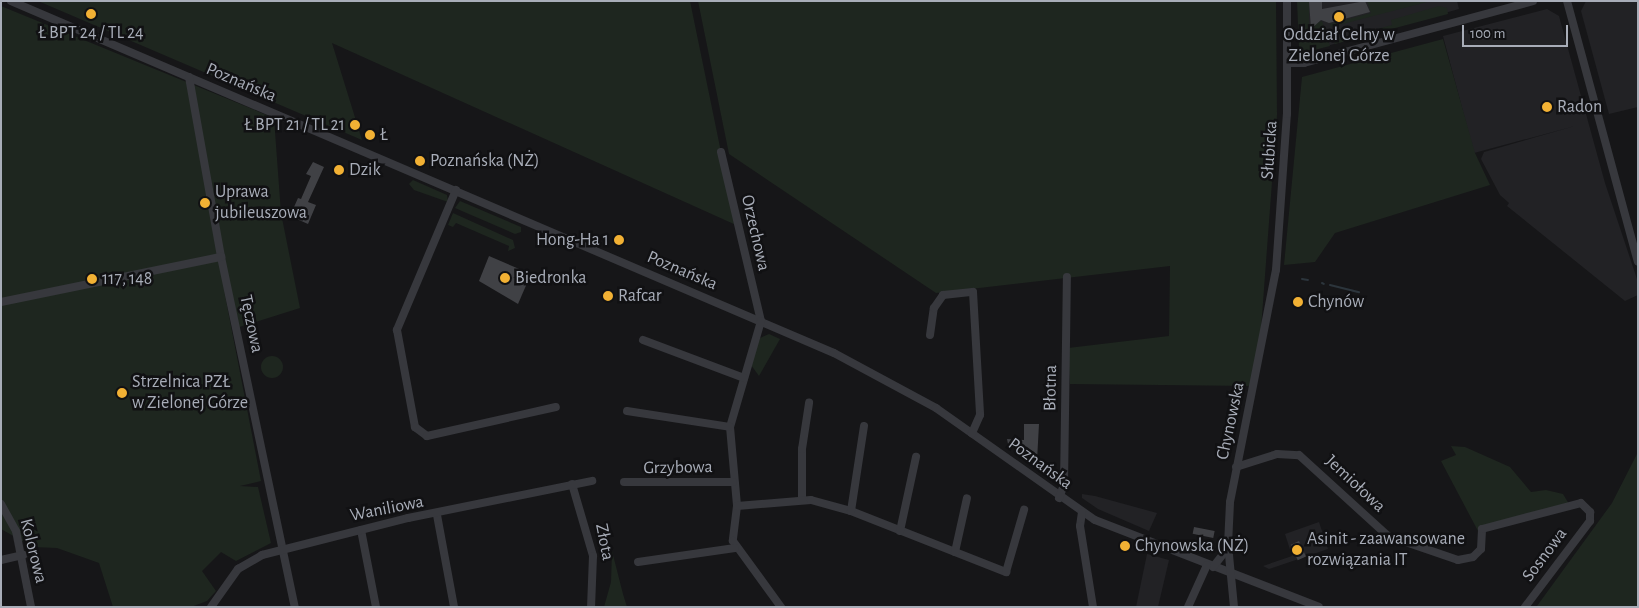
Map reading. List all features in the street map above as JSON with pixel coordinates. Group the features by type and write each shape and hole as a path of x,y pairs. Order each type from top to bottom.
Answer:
{"street":[{"name":"Poznańska","path":"12,1 761,321 875,373 972,433 1059,498 1082,512 1210,566 1319,607"},
{"name":"Słubicka","path":"1271,300 1287,124 1287,1"},
{"path":"1288,62 1304,63 1533,1"},
{"path":"1567,1 1638,262"},
{"name":"Tęczowa","path":"188,77 221,257 295,607"},
{"name":"Orzechowa","path":"721,152 761,321"},
{"path":"456,190 397,330 415,427 427,436 556,407"},
{"path":"1,302 221,257"},
{"name":"Błotna","path":"1059,498 1064,475 1067,277"},
{"path":"930,335 934,308 943,295 973,292 980,415 972,433"},
{"name":"Chynowska","path":"1234,607 1228,548 1236,467 1271,300"},
{"name":"Grzybowa","path":"735,548 737,506 730,428 761,321"},
{"path":"643,340 744,378"},
{"path":"802,499 802,449 808,403"},
{"path":"627,411 730,428"},
{"path":"851,511 864,426"},
{"name":"Jemiołowa","path":"1236,467 1277,454 1299,455 1388,536 1458,560 1472,557 1481,549 1482,529 1573,503 1587,507 1590,521"},
{"path":"900,530 916,457"},
{"name":"Waniliowa","path":"211,607 238,569 249,560 283,548 592,481"},
{"name":"Grzybowa","path":"624,482 734,482"},
{"name":"Złota","path":"572,484 593,556 591,607"},
{"path":"955,552 967,498"},
{"path":"737,506 802,499 851,511 1006,572 1024,510"},
{"name":"Kolorowa","path":"1,504 16,531 23,555 31,607"},
{"path":"1082,512 1080,526 1093,607"},
{"path":"437,515 454,607"},
{"name":"Sosnowa","path":"1525,607 1590,521"},
{"path":"361,530 376,607"},
{"path":"638,562 735,548 781,607"},
{"path":"1188,607 1210,566 1228,548"},
{"path":"1,560 23,555"}],"shaded area":[{"path":"38,1 690,1 736,225 332,43 362,140"},
{"path":"698,1 1276,1 1277,115 1261,329 1252,386 1070,384 1068,348 1169,336 1170,266 936,293 729,154"},
{"path":"1297,1 1309,1 1309,26 1322,21 1330,46 1306,52 1299,48"},
{"path":"1298,1 1457,1 1459,9 1309,51"},
{"path":"1367,1 1431,1 1331,27 1330,24 1371,13"},
{"path":"1586,1 1638,1 1638,107 1609,114 1581,11"},
{"path":"1,6 274,118 281,213 300,308 233,329 224,290 261,481 240,486 258,487 271,543 236,561 221,552 202,571 216,591 207,601 191,607 113,607 99,563 57,548 33,547 1,529"},
{"path":"1439,6 1447,8 1448,14 1335,44 1334,41 1392,25 1391,20"},
{"path":"1547,9 1559,16 1605,183 1638,282 1638,295 1625,301 1507,206 1509,203 1500,195 1481,159 1484,152 1575,126 1474,153 1443,36"},
{"path":"1443,39 1475,153 1490,185 1335,233 1315,262 1284,265 1302,77"},
{"path":"413,180 447,195 448,202 414,190 409,184"},
{"path":"460,201 521,227 521,232 515,234 455,208"},
{"path":"453,213 513,240 515,248 508,251 509,246 456,223 453,227 448,225"},
{"path":"769,334 780,339 759,376 751,365 760,338"},
{"path":"272,356 280,359 283,367 280,375 272,378 264,375 261,367 264,359"},
{"path":"1451,446 1465,447 1510,467 1531,492 1546,490 1563,494 1569,504 1478,531 1441,461 1456,455"},
{"path":"1638,452 1638,607 1537,606 1612,503"},
{"path":"1082,494 1157,513 1149,531 1098,509 1082,498"},
{"name":"Asinit - zaawansowane rozwiązania IT","path":"1319,522 1328,549 1269,569 1263,566 1292,556 1285,534"},
{"path":"612,551 627,607 604,607 611,582"},
{"path":"1147,554 1169,560 1158,607 1136,607"}],"building":[{"path":"1309,1 1322,1 1322,9 1365,1 1370,12 1329,23 1321,20 1311,29"},
{"path":"313,162 324,167 308,202 316,205 308,224 290,216 298,198 301,199 311,176 306,174"},
{"name":"Biedronka","path":"489,256 531,274 518,304 479,281"},
{"path":"1024,424 1039,424 1037,461 1008,444 1007,439 1024,440"},
{"path":"1194,527 1215,531 1213,538 1193,534"},
{"name":"Asinit - zaawansowane rozwiązania IT","path":"1299,541 1306,557 1298,560 1291,545"}],"waterway":[{"path":"1302,279 1308,280"},
{"path":"1330,285 1359,292"}],"place":[{"name":"Ł BPT 24 / TL 24","path":"91,14"},
{"name":"Oddział Celny w Zielonej Górze","path":"1339,17"},
{"name":"Radon","path":"1547,107"},
{"name":"Ł BPT 21 / TL 21","path":"355,125"},
{"name":"Ł","path":"370,135"},
{"name":"Poznańska (NŻ)","path":"420,161"},
{"name":"Dzik","path":"339,170"},
{"name":"Uprawa jubileuszowa","path":"205,203"},
{"name":"Hong-Ha 1","path":"619,240"},
{"name":"Biedronka","path":"505,278"},
{"name":"117, 148","path":"92,279"},
{"name":"Rafcar","path":"608,296"},
{"name":"Chynów","path":"1298,302"},
{"name":"Strzelnica PZŁ w Zielonej Górze","path":"122,393"},
{"name":"Chynowska (NŻ)","path":"1125,546"},
{"name":"Asinit - zaawansowane rozwiązania IT","path":"1297,550"}]}
